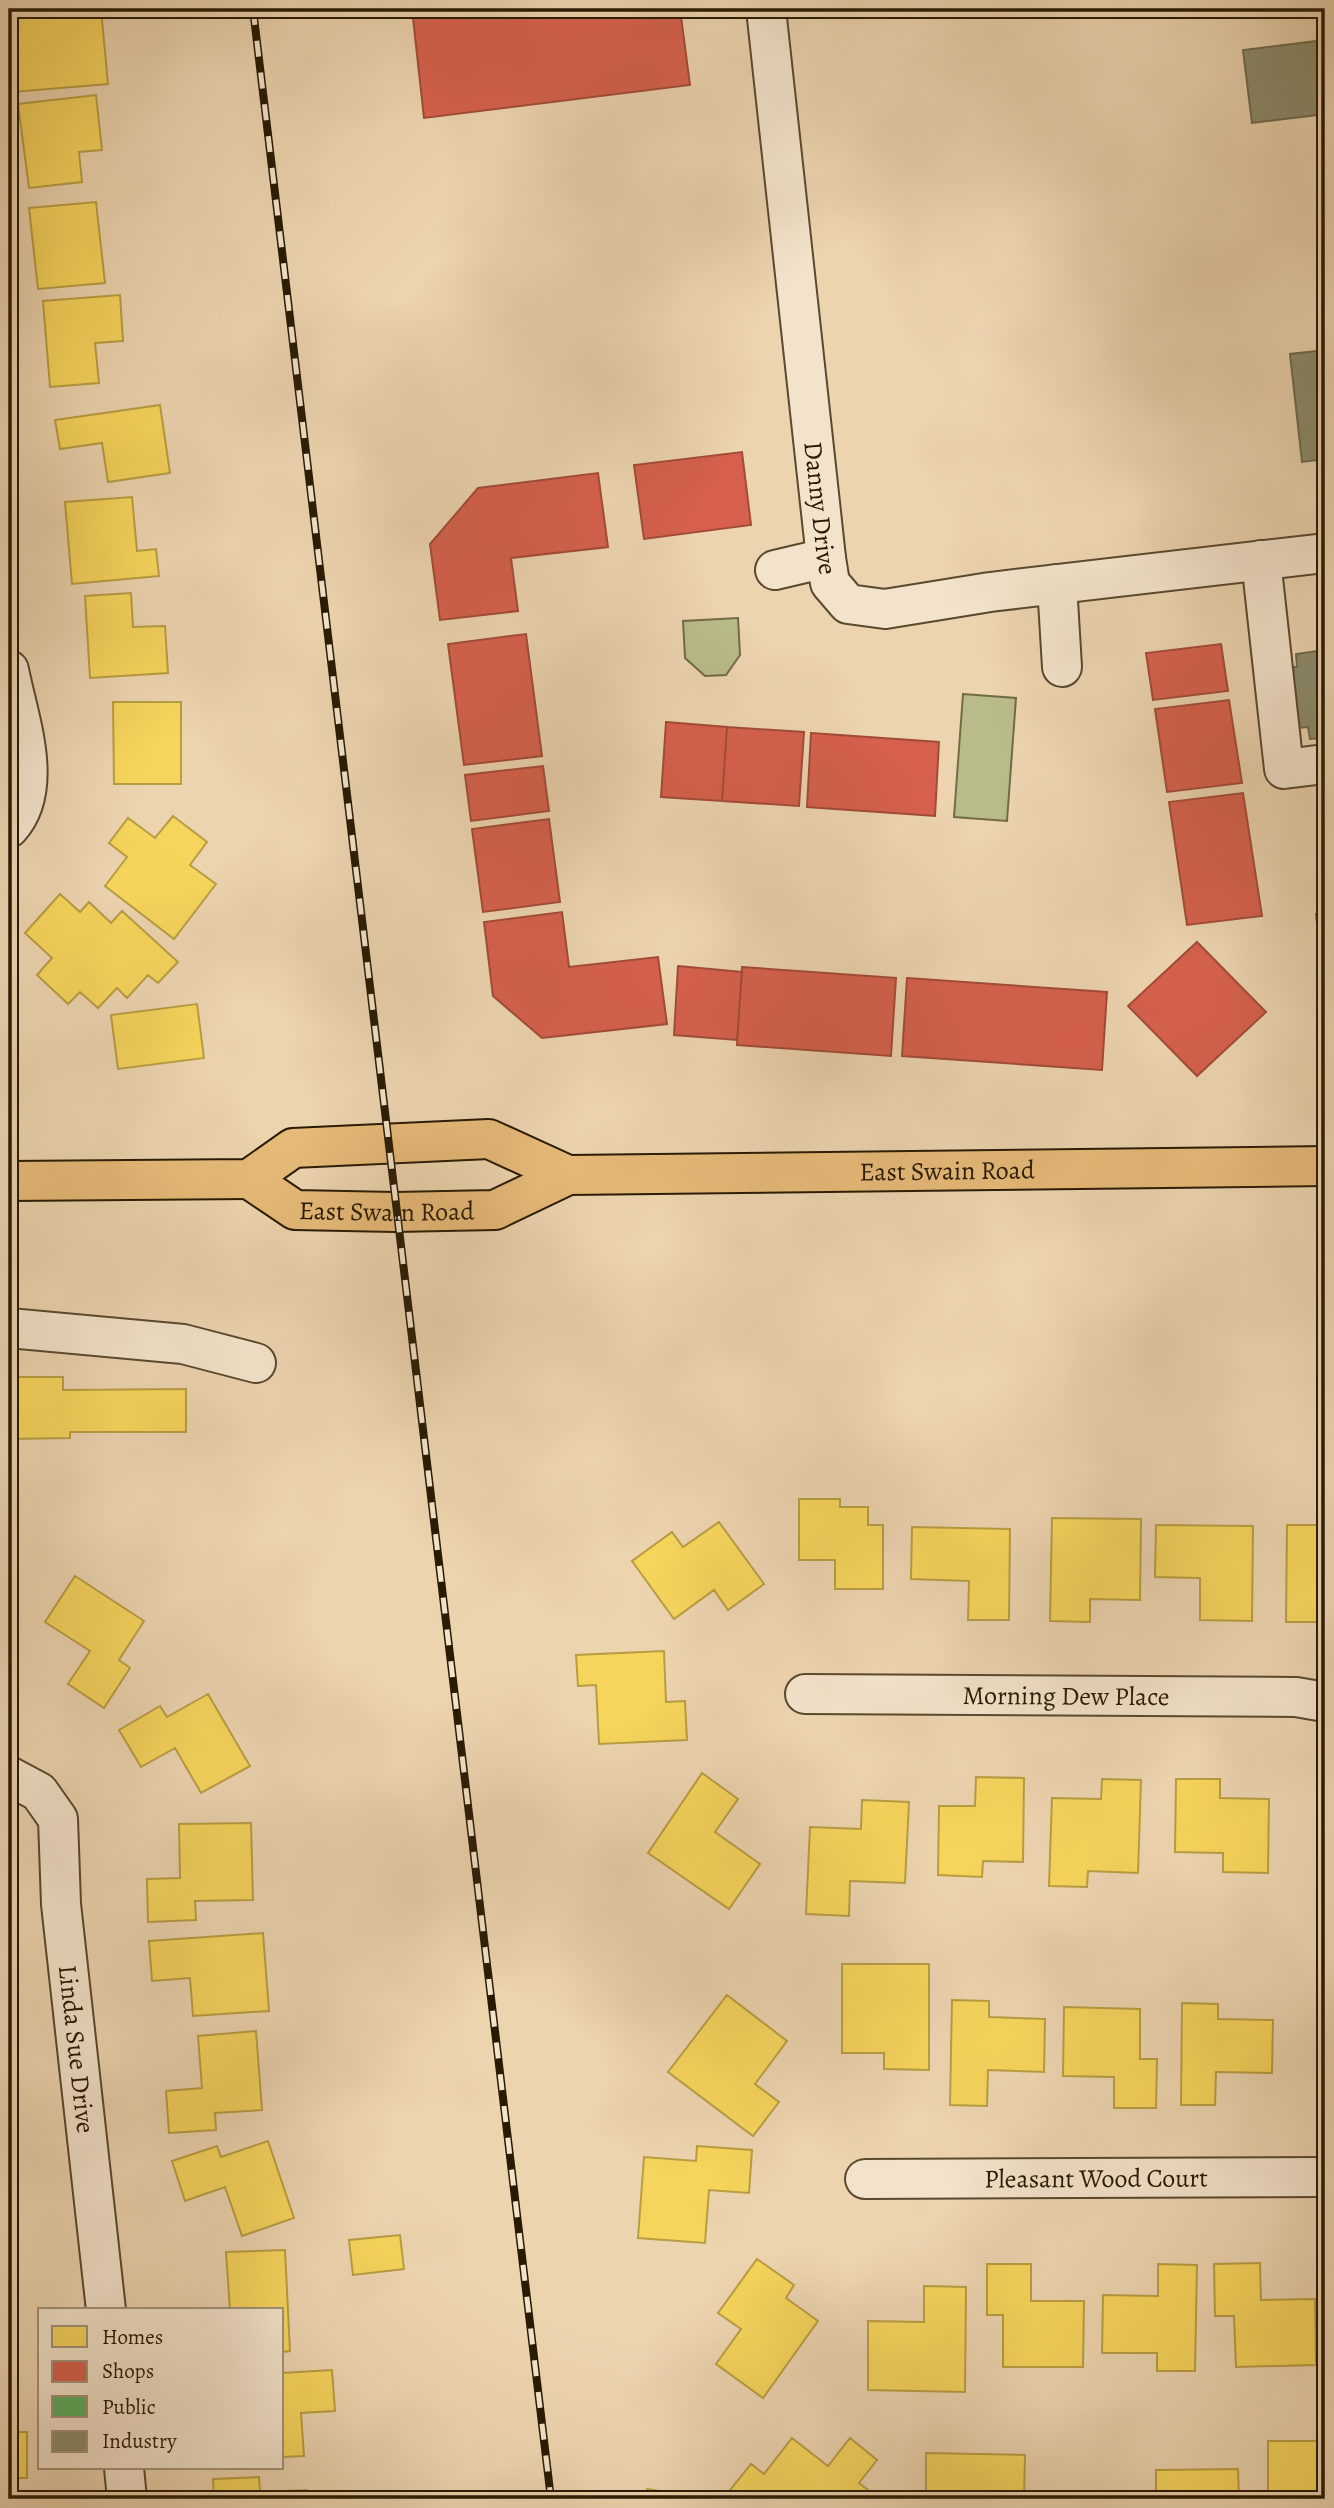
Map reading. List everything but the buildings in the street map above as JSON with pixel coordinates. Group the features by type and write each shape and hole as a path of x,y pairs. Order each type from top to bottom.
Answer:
{"main road":[{"name":"East Swain Road","path":"569,1175 489,1139 293,1148 249,1179 295,1210 395,1212 495,1210 569,1175 1325,1166"},
{"path":"9,1181 249,1179"}],"street":[{"name":"Danny Drive","path":"766,9 826,558 830,583 837,595 848,604 885,609 1057,584 1325,553"},
{"path":"775,570 826,558"},
{"path":"1261,560 1284,769 1325,764"},
{"path":"1057,584 1062,667"},
{"path":"9,670 27,763 27,790 19,818 9,828"},
{"path":"9,1328 183,1344 256,1363"},
{"name":"Morning Dew Place","path":"805,1694 1296,1697 1325,1702"},
{"name":"Linda Sue Drive","path":"24,1784 58,1819 61,1904 106,2308"},
{"name":"Pleasant Wood Court","path":"865,2179 1325,2177"},
{"path":"124,2470 127,2499"}],"green space":[{"path":"738,618 740,655 726,675 705,676 685,658 683,621"},
{"path":"963,694 1016,698 1007,821 954,817"}],"railway":[{"path":"253,9 551,2499"}]}
